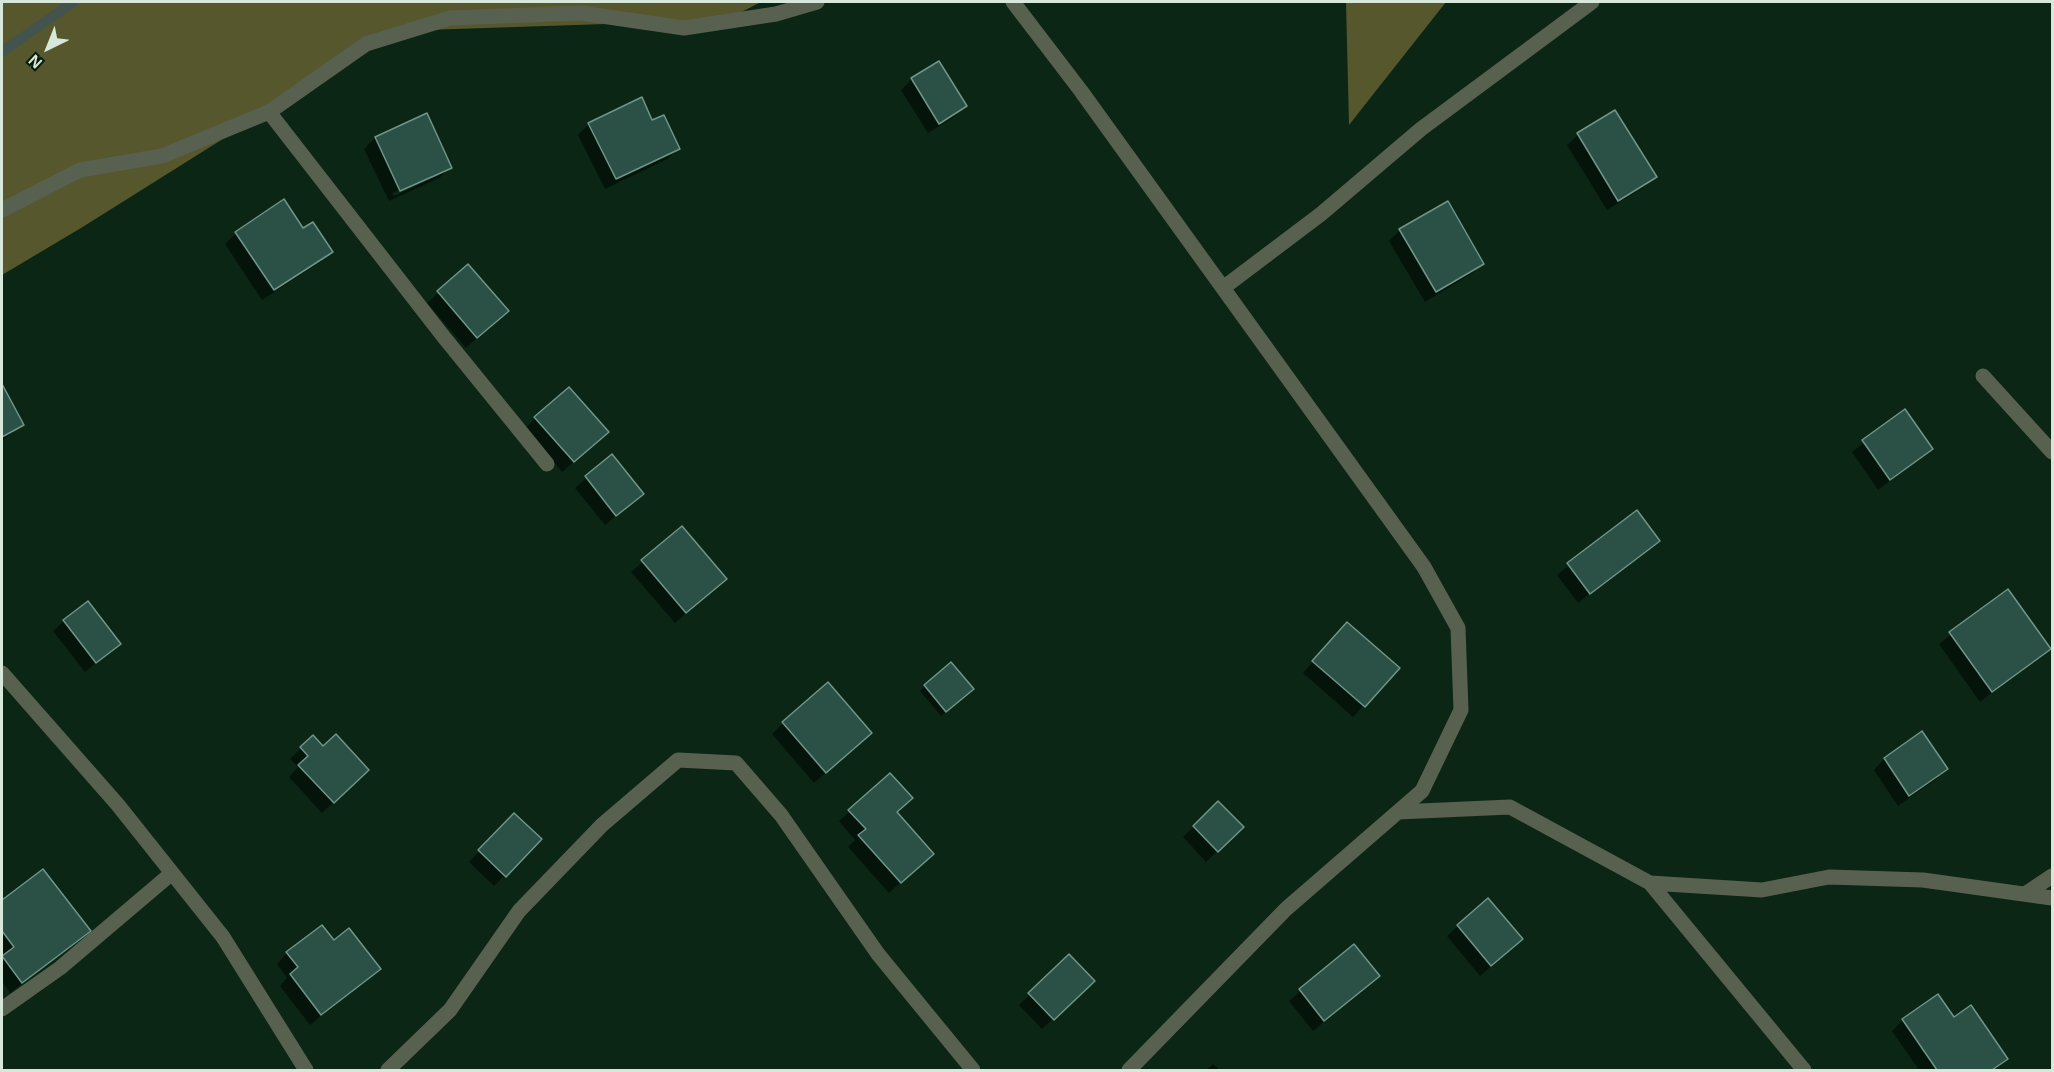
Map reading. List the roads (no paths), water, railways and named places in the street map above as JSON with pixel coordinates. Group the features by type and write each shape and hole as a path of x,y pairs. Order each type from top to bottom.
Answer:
{"street":[{"path":"2,210 80,170 162,156 269,112 366,44 450,18 581,14 684,28 776,14 817,2"},
{"path":"1013,2 1081,91 1424,567 1458,628 1461,710 1422,790 1286,909 1129,1071"},
{"path":"1223,288 1321,214 1421,129 1592,2"},
{"path":"269,112 443,336 547,464"},
{"path":"1983,376 2052,452"},
{"path":"2,673 118,805 223,937 306,1071"},
{"path":"388,1071 450,1010 519,910 602,825 678,760 736,763 781,815 878,954 973,1071"},
{"path":"1398,812 1510,807 1650,884 1804,1071"},
{"path":"2,1009 60,968 172,873"},
{"path":"2025,894 2052,876"},
{"path":"1650,884 1762,890 1828,877 1923,880 2052,898"}],"waterway":[{"path":"2,52 73,2"}]}
